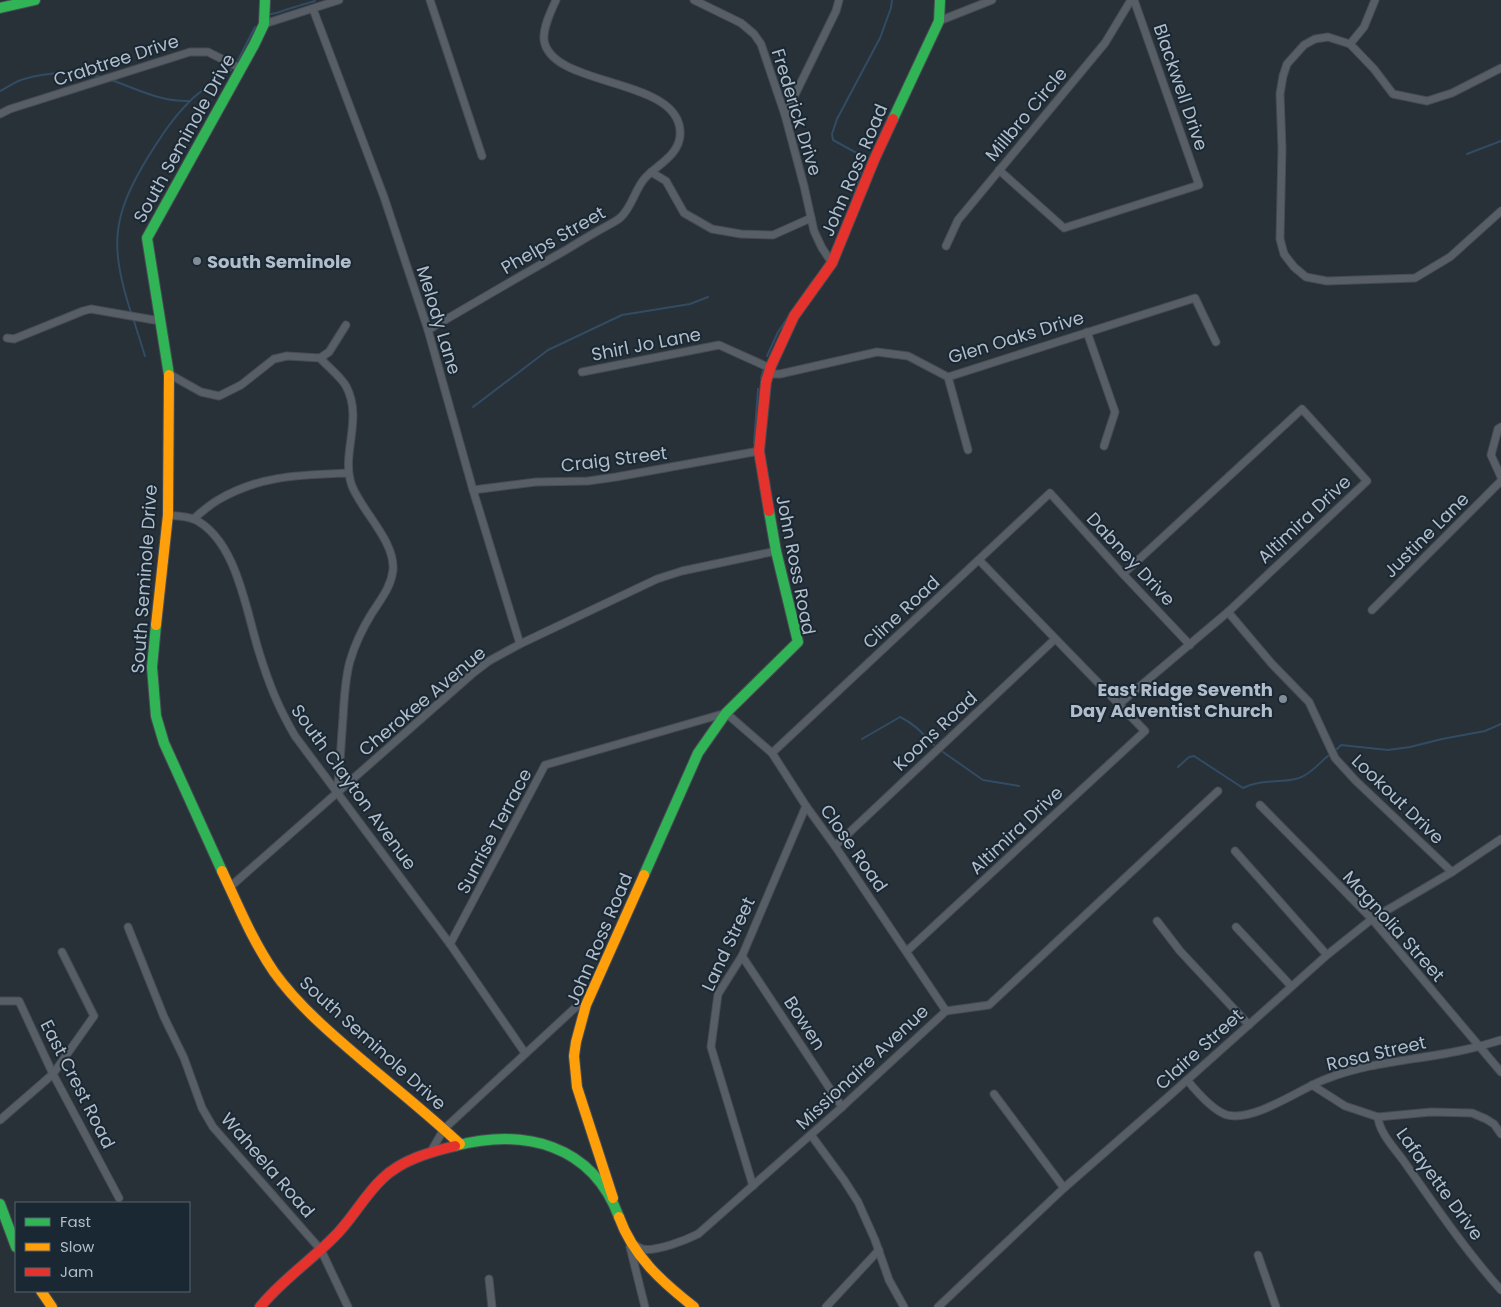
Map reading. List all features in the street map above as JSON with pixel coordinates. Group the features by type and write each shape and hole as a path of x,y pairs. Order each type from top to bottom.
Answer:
{"street":[{"path":"0,8 35,0"},
{"name":"South Seminole Drive","path":"265,0 264,24 254,46 240,68 147,238 169,374 168,515 152,667 156,716 164,743 256,944 268,964 303,1006 460,1144"},
{"path":"264,24 339,0"},
{"path":"430,0 482,156"},
{"name":"Phelps Street","path":"428,330 622,217 644,179 676,148 680,136 678,120 667,107 636,89 572,70 557,62 548,50 544,39 548,17 556,0"},
{"name":"Frederick Drive","path":"694,0 741,23 754,34 761,44 785,115 814,231 832,263"},
{"path":"785,115 836,11 839,0"},
{"name":"John Ross Road","path":"613,1198 577,1087 574,1069 576,1042 586,1005 698,753 726,713 798,642 776,551 759,452 761,420 769,371 794,316 832,263 874,160 939,21 940,0"},
{"path":"939,21 992,0"},
{"name":"Millbro Circle","path":"946,246 958,220 1105,43 1132,0"},
{"name":"Blackwell Drive","path":"999,170 1064,228 1199,185 1132,0"},
{"path":"1350,44 1364,27 1375,0"},
{"name":"Melody Lane","path":"313,9 384,197 428,330 472,490 520,644"},
{"path":"1501,68 1452,93 1427,101 1392,94 1374,69 1350,44 1328,37 1315,39 1295,53 1287,64 1280,94 1282,149 1280,239 1284,254 1294,267 1306,277 1327,282 1415,278 1450,257 1501,211"},
{"name":"Crabtree Drive","path":"0,114 10,109 190,52 208,52 240,68"},
{"path":"651,172 666,182 684,213 712,229 741,234 773,235 811,218"},
{"name":"Glen Oaks Drive","path":"769,371 780,374 877,352 892,352 908,356 948,377 1195,298 1216,342"},
{"path":"7,338 14,339 82,311 92,309 160,321"},
{"path":"169,374 201,392 219,396 241,385 274,360 288,356 320,358 329,352 346,325"},
{"path":"1087,332 1115,412 1104,446"},
{"name":"Shirl Jo Lane","path":"582,372 719,345 769,371"},
{"path":"320,358 345,384 350,396 354,411 348,473 360,503 379,530 393,560 391,582 358,638 350,663 345,689 337,793"},
{"path":"948,377 968,450"},
{"name":"Altimira Drive","path":"907,951 1145,731 1119,704 1228,612 1367,480 1302,409 1123,574"},
{"path":"1501,427 1498,429 1492,455 1501,479"},
{"name":"Craig Street","path":"472,490 536,482 588,481 616,478 759,452"},
{"path":"193,519 216,501 237,490 262,481 293,475 348,473"},
{"name":"Justine Lane","path":"1372,610 1501,479"},
{"name":"Cline Road","path":"772,753 1050,493"},
{"name":"Dabney Drive","path":"1050,493 1190,645"},
{"name":"South Clayton Avenue","path":"168,515 193,519 208,529 222,545 231,560 266,676 277,705 295,736 450,944 525,1053"},
{"name":"Cherokee Avenue","path":"230,887 489,661 520,644 657,579 682,571 776,551"},
{"path":"979,560 1119,704"},
{"name":"Lookout Drive","path":"1228,612 1272,664 1309,702 1335,758 1452,872"},
{"name":"Koons Road","path":"836,846 1055,639"},
{"name":"Close Road","path":"726,713 772,753 946,1011"},
{"name":"Sunrise Terrace","path":"450,944 545,765 726,713"},
{"name":"Missionaire Avenue","path":"629,1241 642,1249 654,1248 686,1240 698,1234 811,1135 946,1011 989,1005 1218,791"},
{"name":"Magnolia Street","path":"1260,805 1372,919 1501,1072"},
{"name":"Land Street","path":"753,1186 711,1047 718,994 742,956 806,806"},
{"name":"Claire Street","path":"938,1307 1064,1188 1327,955 1372,919 1452,872 1501,839"},
{"path":"1235,851 1327,955"},
{"path":"1157,921 1180,952 1249,1025"},
{"name":"Waheela Road","path":"128,927 164,1017 184,1058 202,1108 213,1127 321,1250 348,1307"},
{"path":"1236,927 1292,986"},
{"path":"0,1120 53,1074 94,1016 62,952"},
{"name":"Bowen","path":"742,956 842,1107"},
{"name":"East Crest Road","path":"0,1001 19,1000 53,1074 119,1198"},
{"path":"430,1153 444,1129 577,1006 586,1005"},
{"name":"Rosa Street","path":"1187,1080 1208,1102 1227,1115 1237,1115 1254,1112 1299,1093 1312,1085 1354,1070 1501,1040"},
{"path":"1312,1085 1345,1106 1378,1117 1431,1112 1472,1113 1494,1124 1501,1134"},
{"path":"994,1094 1064,1188"},
{"name":"Lafayette Drive","path":"1378,1117 1378,1123 1426,1194 1487,1275 1501,1290"},
{"path":"811,1135 858,1202 890,1280 904,1307"},
{"path":"260,1307 344,1226 387,1174 430,1153 460,1144 486,1140 519,1139 558,1149 583,1165 598,1178 613,1198 629,1241 645,1307"},
{"path":"0,1204 15,1244"},
{"path":"629,1241 640,1257 663,1283 694,1307"},
{"path":"826,1307 879,1250"},
{"path":"1258,1255 1276,1307"},
{"path":"488,1279 492,1307"},
{"path":"42,1292 52,1307"}],"waterway":[{"path":"853,200 864,157 833,140 832,134 837,119 880,38 892,0"},
{"path":"271,14 315,1"},
{"path":"238,60 255,27"},
{"path":"131,313 124,290 117,250 121,216 127,198 148,157 177,115 199,93 231,70"},
{"path":"0,91 21,80 43,75 83,73 101,77"},
{"path":"111,80 159,97 190,101"},
{"path":"1467,154 1501,141"},
{"path":"767,356 778,332 814,279"},
{"path":"473,407 548,350 622,315 690,304 708,297"},
{"path":"133,318 145,356"},
{"path":"761,378 763,371"},
{"path":"754,443 758,389"},
{"path":"862,739 900,717 914,726 934,745"},
{"path":"1337,749 1341,745 1388,750 1410,747 1485,731 1501,724"},
{"path":"943,752 983,780 1019,786"},
{"path":"1178,767 1189,757 1194,756 1243,788 1258,783 1299,778 1311,772 1328,756"}],"traffic: fast":[{"path":"0,8 35,0"},
{"path":"169,375 147,238 254,45 264,24 265,0"},
{"path":"893,119 939,21 940,0"},
{"path":"644,875 698,753 726,713 798,642 776,551 769,511"},
{"path":"156,625 152,667 156,716 164,743 222,871"},
{"path":"455,1146 506,1139 530,1141 553,1147 573,1158 592,1173 607,1192 619,1217"},
{"path":"0,1204 15,1244"}],"traffic: slow":[{"path":"156,625 168,515 169,375"},
{"path":"222,871 259,948 284,985 330,1032 460,1144"},
{"path":"613,1198 577,1087 574,1056 586,1005 644,875"},
{"path":"619,1217 640,1256 660,1278 694,1307"},
{"path":"42,1292 52,1307"}],"traffic: jam":[{"path":"769,511 759,451 766,382 771,366 794,316 832,263 874,160 893,119"},
{"path":"260,1307 340,1231 369,1193 390,1172 416,1158 455,1146"}],"place":[{"name":"South Seminole","path":"197,261"},
{"name":"East Ridge Seventh Day Adventist Church","path":"1283,699"}]}
